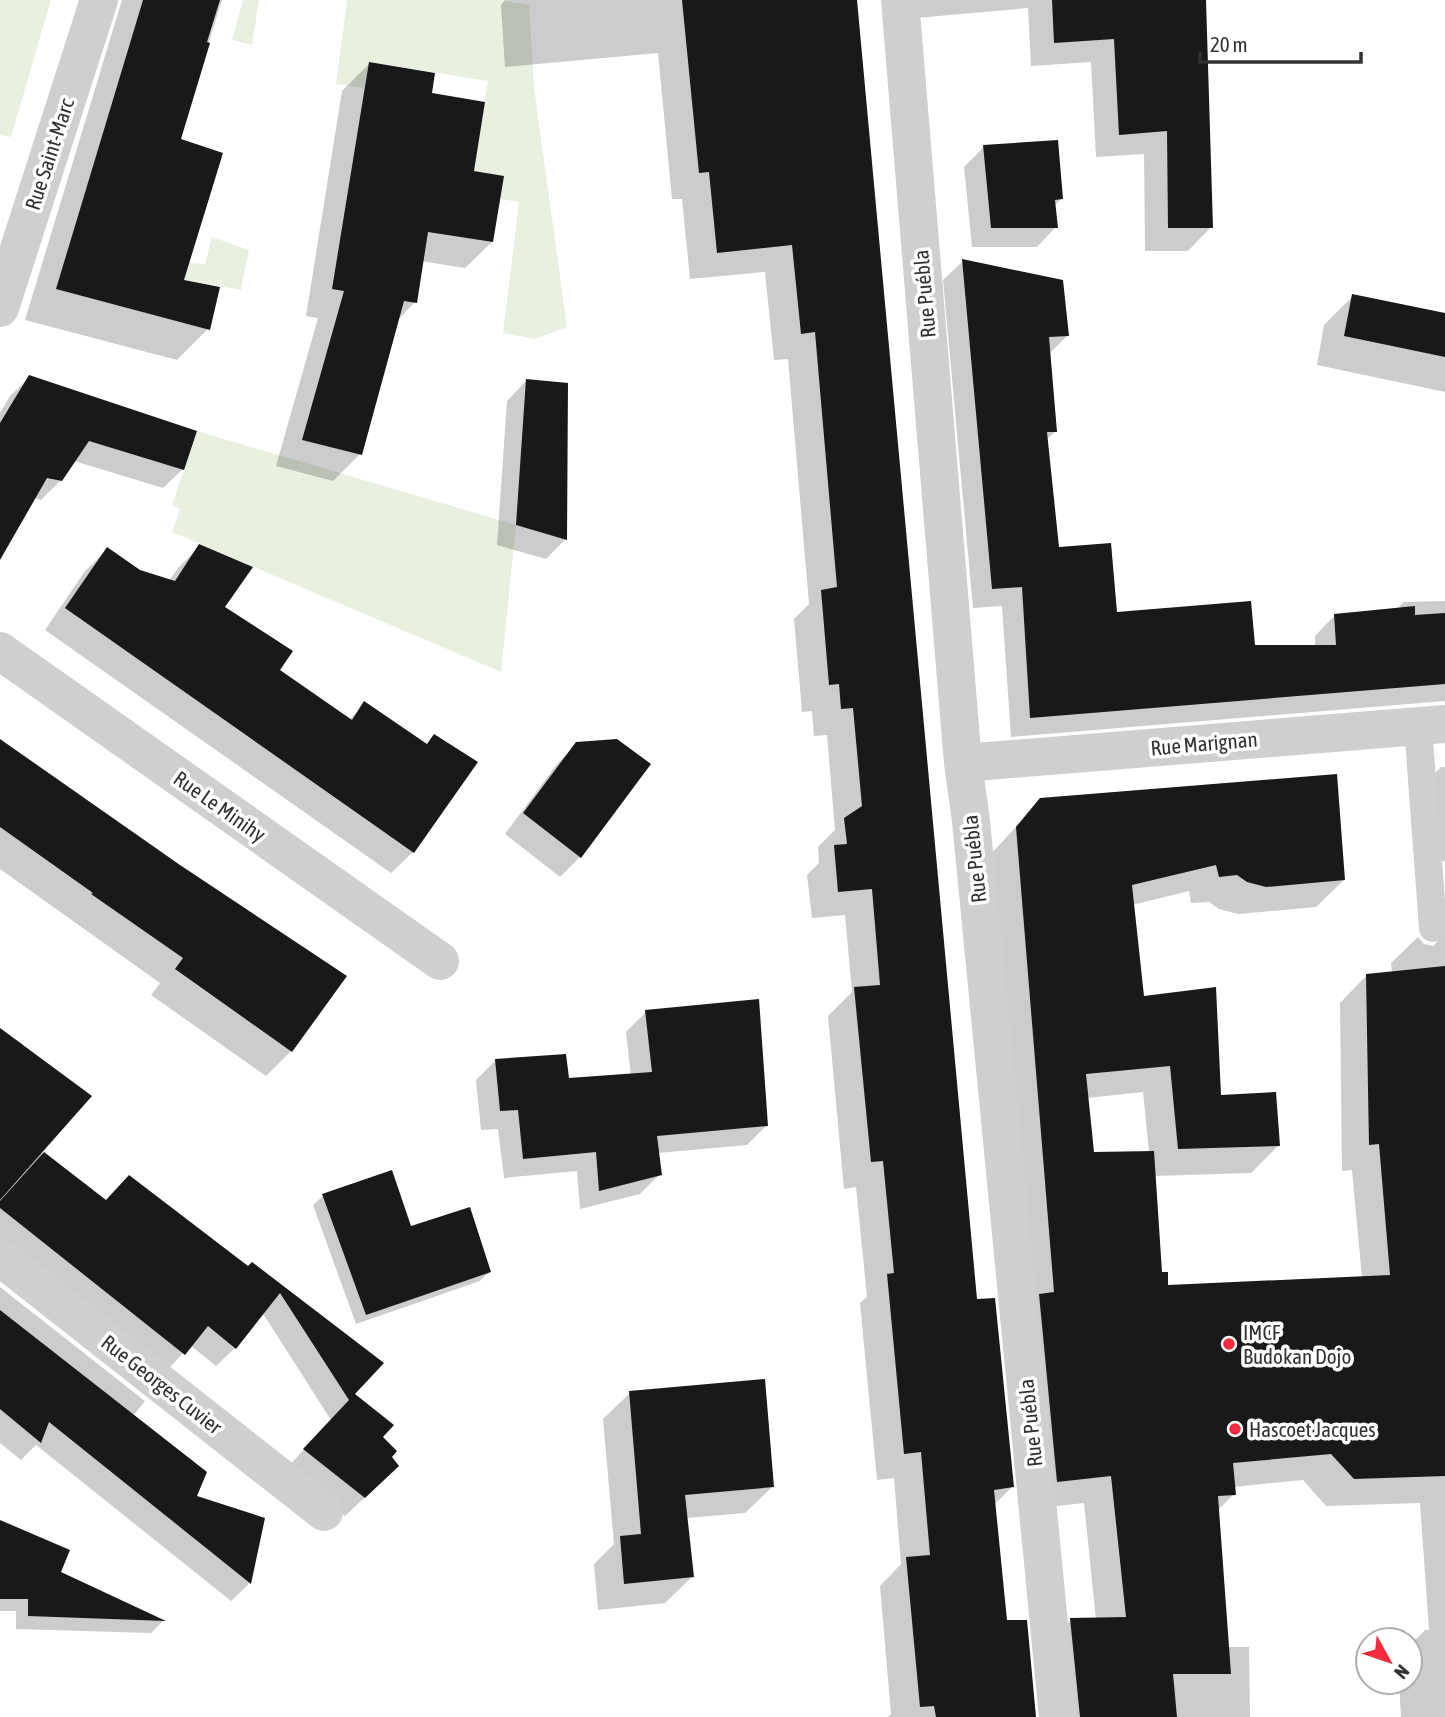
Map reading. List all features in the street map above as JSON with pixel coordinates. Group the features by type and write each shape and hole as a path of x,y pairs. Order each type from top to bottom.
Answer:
{"street":[{"name":"Rue Saint-Marc","path":"0,308 99,0"},
{"name":"Rue Puébla","path":"900,0 963,763 974,848 1058,1717"},
{"name":"Rue Le Minihy","path":"0,651 440,961"},
{"name":"Rue Marignan","path":"963,763 1431,725"},
{"name":"Rue Georges Cuvier","path":"0,1256 324,1512"}],"lane":[{"path":"1431,725 1433,928"}],"green space":[{"path":"0,0 51,0 11,137 0,135"},
{"path":"243,0 259,0 252,45 232,40"},
{"path":"347,0 500,0 529,5 534,88 567,327 535,339 503,333 519,202 500,199 503,176 474,171 488,81 369,62 364,88 336,84"},
{"path":"212,237 249,250 241,290 184,280 189,263 205,264"},
{"path":"197,431 516,525 501,672 172,532 180,509 172,505"}],"building":[{"path":"143,0 220,0 181,139 223,153 184,280 220,287 210,330 56,289"},
{"path":"682,0 857,0 977,1299 995,1298 1014,1487 994,1490 1007,1620 1027,1620 1036,1717 936,1717 934,1706 920,1707 906,1557 930,1555 921,1452 904,1454 887,1274 894,1273 883,1161 871,1162 854,987 880,985 872,889 838,892 834,845 847,844 844,818 862,806 853,708 841,709 839,684 829,685 821,590 837,587 815,332 801,334 792,245 717,253 709,172 699,173"},
{"path":"1052,0 1206,0 1213,228 1168,228 1167,131 1119,135 1114,39 1054,43"},
{"path":"369,62 435,73 432,93 485,102 474,171 504,176 493,242 428,232 417,303 404,301 362,455 302,440 344,291 332,289"},
{"path":"1058,140 1063,199 1055,200 1058,228 991,228 983,145"},
{"path":"962,259 1063,280 1069,336 1049,337 1057,432 1047,432 1059,547 1111,543 1117,612 1251,601 1255,645 1336,645 1334,614 1415,606 1415,615 1445,613 1445,684 1030,718 1022,587 992,589"},
{"path":"1352,294 1445,313 1445,357 1344,336"},
{"path":"29,375 197,431 184,470 89,441 62,481 47,478 0,560 0,423"},
{"path":"526,379 568,383 567,540 516,525"},
{"path":"199,544 253,567 225,607 293,651 280,670 352,720 364,701 427,744 434,734 478,762 414,853 65,608 107,547 140,570 175,581"},
{"path":"0,739 180,865 347,976 292,1052 175,969 183,958 0,827"},
{"path":"617,739 651,764 581,858 523,813 576,742"},
{"path":"1337,774 1345,880 1266,887 1247,882 1237,875 1219,877 1216,865 1132,885 1144,996 1216,987 1221,1095 1276,1092 1280,1146 1178,1149 1170,1066 1086,1074 1094,1152 1154,1151 1162,1272 1168,1272 1168,1285 1390,1275 1379,1144 1369,1145 1366,974 1445,966 1445,1476 1354,1479 1331,1454 1233,1463 1236,1495 1218,1496 1231,1674 1173,1674 1177,1717 1080,1717 1070,1618 1126,1617 1111,1476 1057,1482 1039,1294 1054,1292 1016,827 1040,798"},
{"path":"759,999 768,1126 657,1136 662,1175 599,1191 596,1152 523,1159 518,1110 500,1111 495,1059 566,1054 569,1078 652,1072 645,1010"},
{"path":"0,1028 92,1096 0,1200"},
{"path":"44,1152 106,1200 129,1175 248,1266 252,1262 384,1363 355,1394 394,1425 383,1437 397,1451 392,1457 399,1466 365,1498 303,1449 349,1400 280,1293 236,1349 208,1326 185,1355 0,1208 0,1201"},
{"path":"392,1170 411,1226 470,1207 491,1272 366,1315 322,1194"},
{"path":"0,1310 207,1472 197,1496 265,1518 251,1584 49,1422 41,1443 0,1409"},
{"path":"765,1379 774,1487 685,1495 694,1577 624,1584 620,1536 641,1534 629,1391"},
{"path":"0,1520 70,1550 61,1572 166,1621 28,1616 28,1599 0,1599"}],"place":[{"name":"IMCF Budokan Dojo","path":"1229,1344"},
{"name":"Hascoet Jacques","path":"1235,1429"}]}
